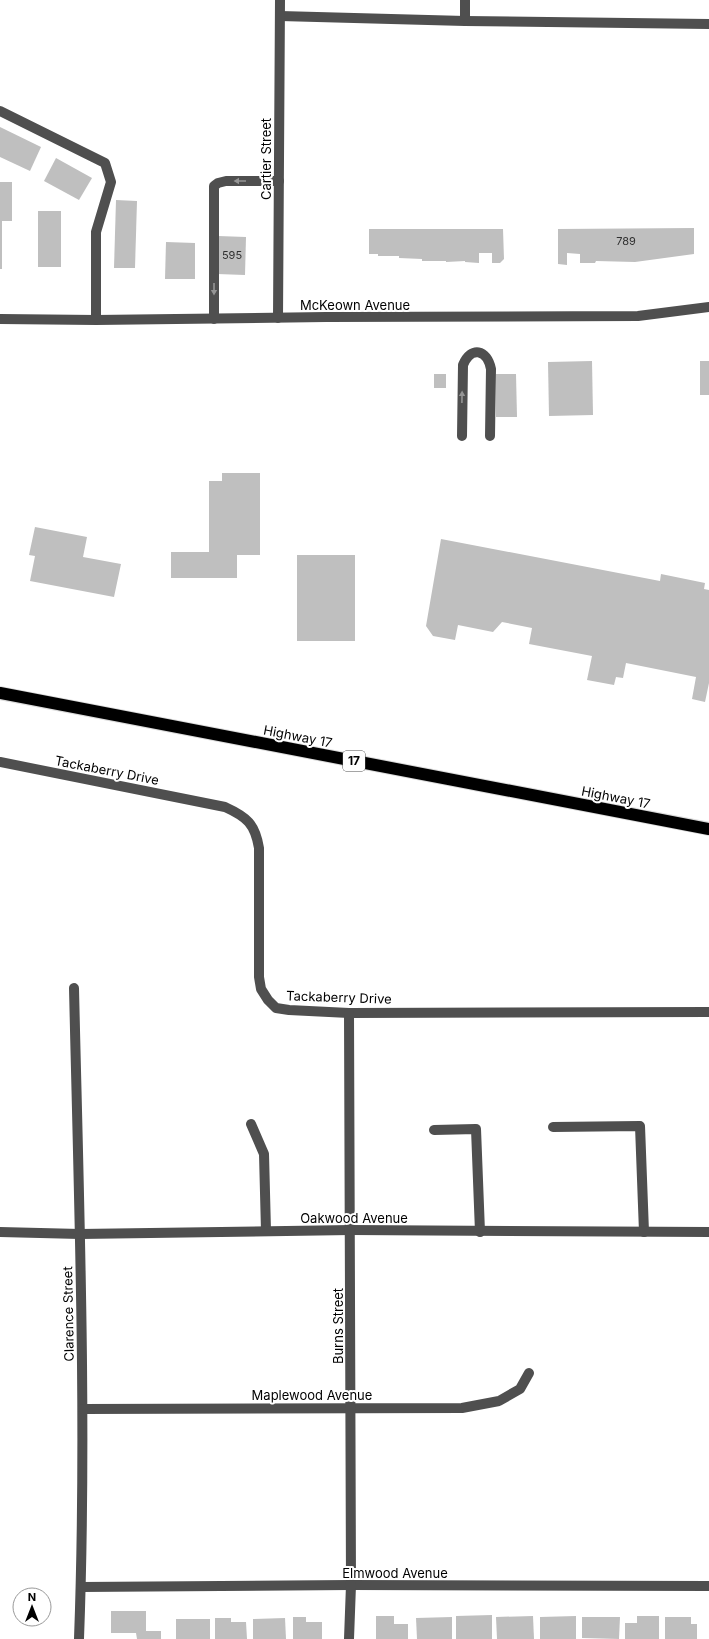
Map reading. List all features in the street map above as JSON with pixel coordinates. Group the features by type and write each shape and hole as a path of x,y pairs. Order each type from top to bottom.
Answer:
{"highway":[{"name":"Highway 17","path":"0,693 709,830"}],"street":[{"name":"Cartier Street","path":"278,318 280,0"},
{"path":"465,0 465,21"},
{"path":"280,16 465,21 709,24"},
{"path":"0,111 105,163 111,182 96,232 96,320"},
{"path":"214,319 214,186 218,183 226,181 279,181"},
{"name":"McKeown Avenue","path":"0,319 96,320 638,316 709,307"},
{"path":"462,436 462,365 466,357 472,353 478,353 486,356 490,361 490,436"},
{"name":"Tackaberry Drive","path":"0,762 225,807 245,818 252,824 257,836 259,848 259,977 261,989 268,1000 276,1008 349,1013 709,1012"},
{"name":"Clarence Street","path":"74,988 80,1234 82,1409 81,1587 79,1639"},
{"name":"Burns Street","path":"349,1013 351,1230 351,1585 349,1639"},
{"path":"251,1124 264,1154 266,1231"},
{"path":"553,1127 640,1126 644,1232"},
{"path":"434,1130 476,1129 480,1232"},
{"name":"Oakwood Avenue","path":"0,1232 80,1234 351,1230 480,1232 709,1232"},
{"name":"Maplewood Avenue","path":"82,1409 462,1408 485,1405 499,1401 520,1389 529,1374"},
{"name":"Elmwood Avenue","path":"81,1587 351,1585 709,1586"}],"building":[{"path":"0,127 41,147 30,171 0,157"},
{"path":"56,158 92,178 79,200 44,181"},
{"path":"0,182 12,182 12,221 2,221 2,269 0,269"},
{"path":"116,200 137,201 135,268 114,268"},
{"path":"38,211 61,211 61,267 38,267"},
{"path":"694,228 694,254 635,262 596,261 595,263 580,263 580,254 567,253 567,265 558,264 558,229"},
{"path":"369,229 503,229 504,259 500,263 492,263 492,253 479,253 479,263 465,261 422,261 422,259 369,254"},
{"path":"218,236 246,237 245,275 217,274"},
{"path":"166,242 195,243 195,279 165,279"},
{"path":"592,361 593,415 549,416 548,362"},
{"path":"700,361 709,361 709,395 700,395"},
{"path":"434,374 446,374 446,388 434,388"},
{"path":"496,374 516,374 517,417 496,417"},
{"path":"222,473 260,473 260,555 237,555 237,578 171,578 171,552 209,552 209,481 222,481"},
{"path":"35,527 87,537 83,557 121,564 114,597 30,581 35,556 29,555"},
{"path":"441,539 660,581 661,574 705,583 704,589 709,590 709,683 705,702 692,699 696,677 626,663 623,678 616,677 614,685 587,680 592,656 529,644 532,628 502,622 493,632 458,625 455,640 433,636 426,626"},
{"path":"297,555 355,555 355,641 297,641"},
{"path":"111,1611 146,1611 146,1631 161,1631 161,1639 137,1639 136,1633 111,1633"},
{"path":"492,1615 492,1639 456,1639 456,1616"},
{"path":"376,1616 394,1616 394,1624 408,1624 408,1639 376,1639"},
{"path":"533,1616 534,1639 497,1639 496,1617"},
{"path":"576,1616 576,1639 540,1639 540,1617"},
{"path":"637,1616 659,1616 659,1639 625,1639 625,1623 637,1623"},
{"path":"293,1617 306,1617 306,1622 322,1622 322,1639 293,1639"},
{"path":"452,1617 452,1639 417,1639 416,1618"},
{"path":"582,1617 620,1617 619,1639 582,1638"},
{"path":"665,1617 691,1617 691,1624 697,1624 697,1639 665,1639"},
{"path":"215,1618 231,1618 231,1622 246,1622 247,1639 215,1639"},
{"path":"285,1618 286,1639 253,1639 253,1619"},
{"path":"176,1619 210,1619 210,1639 176,1639"}]}
